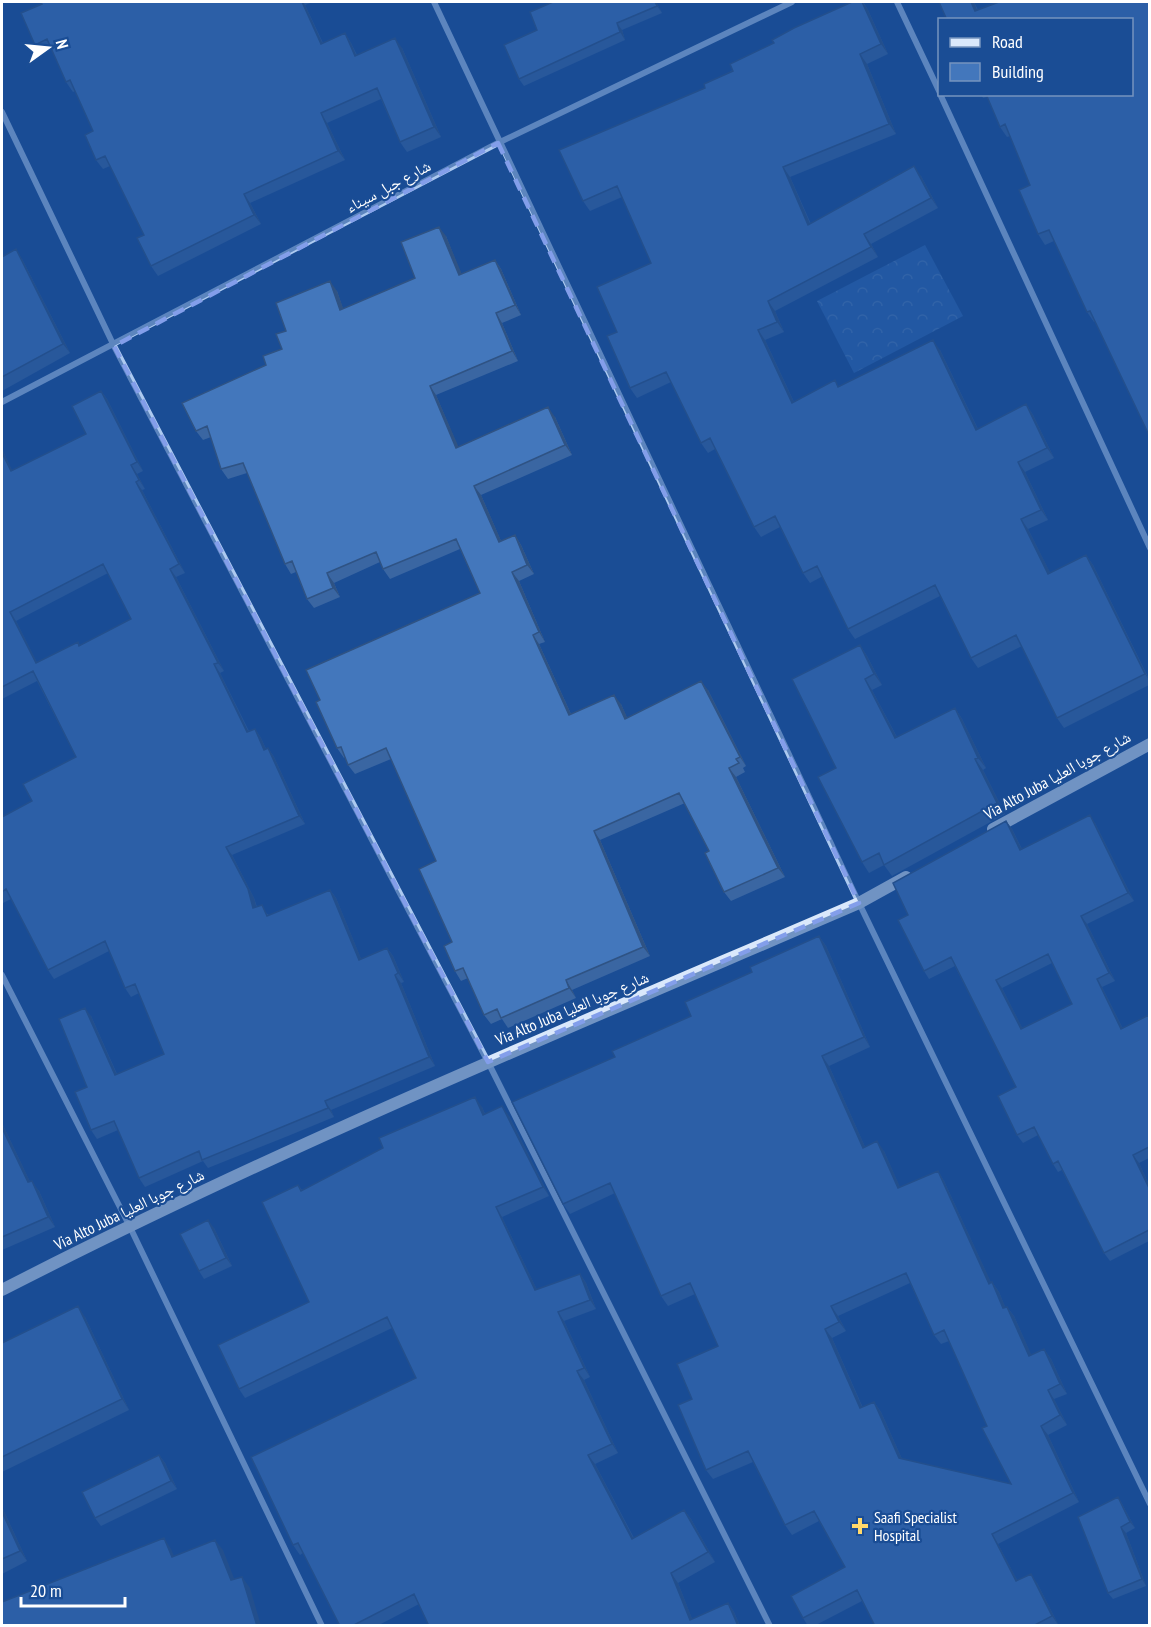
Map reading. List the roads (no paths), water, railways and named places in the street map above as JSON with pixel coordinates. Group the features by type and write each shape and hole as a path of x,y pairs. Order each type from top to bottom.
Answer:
{"street":[{"path":"434,2 498,143 858,903 1149,1504"},
{"name":"شارع جبل سيناء","path":"2,402 498,143 792,2"},
{"path":"897,2 938,90"},
{"path":"941,96 1149,548"},
{"path":"2,112 114,345 488,1062 770,1626"},
{"name":"Via Alto Juba شارع جوبا العليا","path":"983,834 1149,744"},
{"name":"Via Alto Juba شارع جوبا العليا","path":"2,1290 129,1225 488,1062 858,903 921,868"},
{"path":"2,975 129,1225 322,1626"}],"place":[{"name":"Saafi Specialist Hospital","path":"860,1526"}]}
